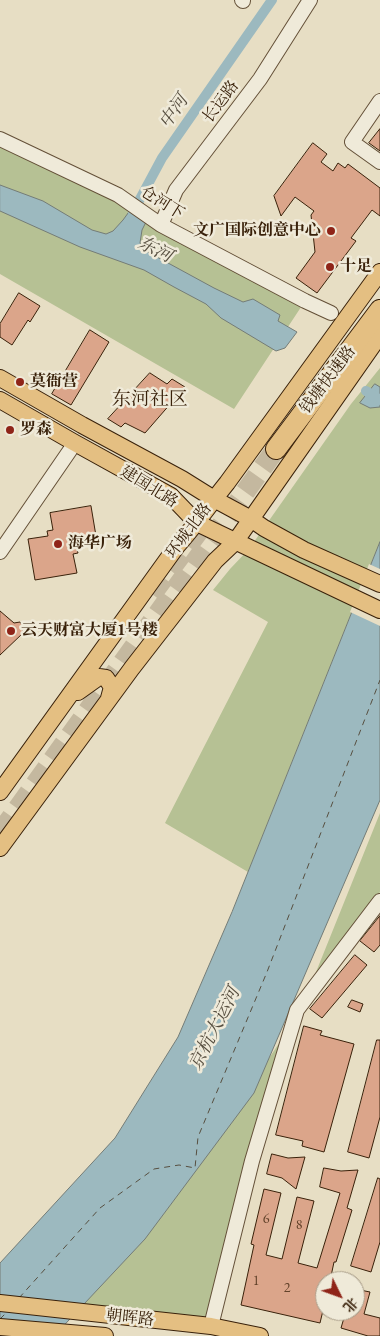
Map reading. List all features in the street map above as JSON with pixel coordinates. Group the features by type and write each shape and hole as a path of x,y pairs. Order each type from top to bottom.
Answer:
{"highway":[{"name":"钱塘快速路","path":"276,449 380,310"}],"main road":[{"name":"环城北路","path":"0,792 177,546 227,483 380,272"},
{"path":"0,848 109,698 215,561 235,542 380,336"},
{"name":"建国北路","path":"0,378 182,479 304,550 380,584"},
{"name":"建国北路","path":"0,400 171,496 197,523 380,610"},
{"path":"68,699 99,677 106,678 112,687 109,698"},
{"name":"朝晖路","path":"0,1303 211,1326 260,1336"},
{"name":"朝晖路","path":"0,1327 105,1336"}],"street":[{"name":"长运路","path":"156,221 176,190 260,79 310,0"},
{"path":"380,101 352,142 380,162"},
{"name":"仓河下","path":"0,138 118,195 156,221 331,313"},
{"path":"0,552 75,443"},
{"path":"211,1326 252,1161 297,1010 380,902"}],"green space":[{"path":"0,139 305,301 234,409 0,274"},
{"path":"380,368 380,542 248,872 165,823 268,622 213,590 249,549 351,404"},
{"path":"380,813 380,892 312,982"},
{"path":"288,1030 207,1319 82,1306 165,1212"}],"water":[{"path":"0,185 43,201 92,230 106,234 113,231 131,209 147,220 142,230 140,243 146,251 243,302 253,299 280,315 278,321 297,332 285,348 276,351 221,318 206,304 144,270 80,247 0,211"},
{"path":"375,384 380,387 380,407 370,408 360,403"},
{"name":"京杭大运河","path":"380,542 380,800 254,1093 145,1239 54,1336 0,1336 0,1263 115,1138 178,1037 232,912"}],"pier":[{"path":"369,564 380,569 380,626 350,612"}],"building":[{"path":"380,129 380,151 369,143"},
{"name":"文广国际创意中心","path":"313,143 327,154 321,162 333,171 338,163 345,168 348,164 380,188 380,216 372,210 351,238 356,241 317,293 296,278 315,252 311,215 314,211 295,197 281,216 274,196"},
{"path":"19,293 40,306 30,322 28,320 12,345 0,337 0,324"},
{"path":"90,330 109,342 71,405 52,394"},
{"path":"150,373 167,384 172,379 185,387 145,433 125,423 121,427 108,419"},
{"name":"海华广场","path":"91,506 97,542 76,546 78,553 73,554 77,573 35,580 28,539 48,536 47,531 53,530 50,513"},
{"name":"云天财富大厦1号楼","path":"0,611 14,623 20,622 24,628 22,634 0,655"},
{"path":"380,916 380,945 374,952 360,941"},
{"path":"355,955 367,965 322,1018 310,1009"},
{"path":"352,1000 363,1004 360,1012 348,1007"},
{"path":"304,1026 322,1031 320,1035 354,1044 324,1152 302,1146 303,1141 276,1135"},
{"path":"377,1040 380,1040 380,1117 369,1158 348,1152"},
{"path":"272,1154 288,1158 305,1157 296,1189 282,1178 267,1174"},
{"path":"324,1168 341,1171 358,1170 347,1208 352,1210 336,1262 334,1262 332,1271 315,1271 315,1321 320,1321 320,1323 241,1305 254,1245 251,1244 264,1189 281,1193 266,1255 282,1259 297,1197 314,1201 298,1263 317,1268 340,1193 320,1187"},
{"path":"378,1178 380,1179 380,1242 371,1272 351,1266"},
{"path":"365,1291 370,1292 365,1310"},
{"path":"365,1314 380,1318 380,1336 368,1336 341,1328 343,1321 365,1321"}],"waterway":[{"name":"中河","path":"133,212 162,158 272,0"},
{"name":"东河","path":"366,391 380,400"}],"ferry route":[{"path":"19,1298 100,1208 154,1169 179,1165 195,1168 198,1137 267,972 380,680"},
{"path":"0,1319 7,1312"}],"tunnel":[{"path":"0,833 276,449"},
{"path":"152,594 202,527"}],"place":[{"name":"文广国际创意中心","path":"331,231"},
{"name":"十足","path":"330,267"},
{"name":"莫衙营","path":"20,382"},
{"name":"罗森","path":"10,430"},
{"name":"海华广场","path":"58,544"},
{"name":"云天财富大厦1号楼","path":"11,631"}],"district":[{"name":"东河社区","path":"150,400"}]}
